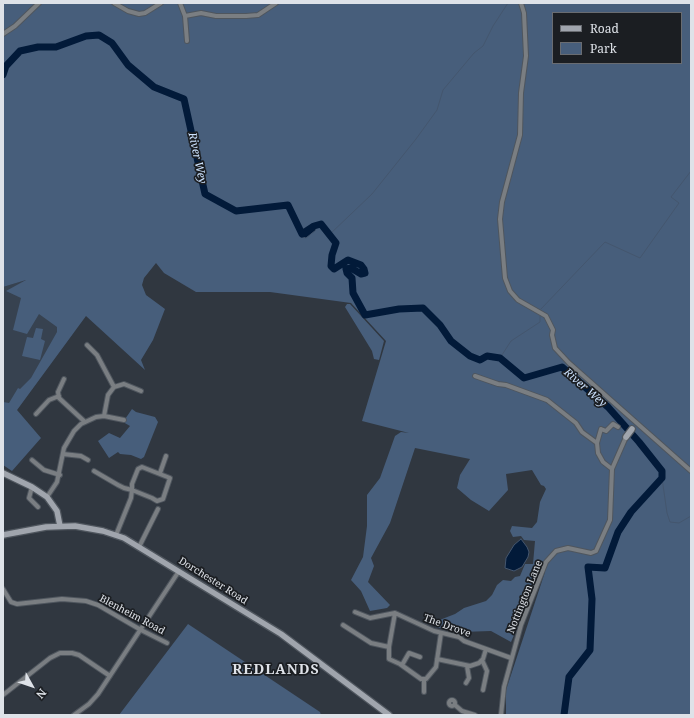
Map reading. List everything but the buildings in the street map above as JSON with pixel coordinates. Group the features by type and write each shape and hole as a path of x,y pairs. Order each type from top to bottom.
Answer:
{"main road":[{"path":"626,437 634,427"},
{"path":"3,473 47,497 57,511 60,526"},
{"name":"Dorchester Road","path":"3,535 60,526 89,528 116,535 179,570 281,634 389,715"}],"street":[{"path":"3,34 15,26 39,3"},
{"path":"114,3 128,12 139,14 145,13 161,3"},
{"path":"180,3 184,16 187,42"},
{"path":"184,16 201,13 216,16 258,15 276,3"},
{"path":"521,3 524,13 526,56 521,93 520,135 502,202 500,219 505,278 510,291 518,300 546,316 553,330 552,335 555,348 569,363 634,427 691,471"},
{"path":"87,344 97,356 114,386"},
{"path":"475,376 498,384 506,385 547,400 576,423 582,432 597,443"},
{"path":"64,379 58,392 59,396 65,405 85,422"},
{"path":"104,416 108,395 114,386 124,384 141,391"},
{"path":"36,414 49,400 59,396"},
{"path":"47,497 60,475 63,454 70,436 85,422 104,416 124,420"},
{"path":"612,469 603,462 598,453 597,443 601,429 606,430 613,424 618,427"},
{"name":"Nottington Lane","path":"501,715 504,687 511,658 521,625 546,562 556,551 568,548 591,553 596,551 610,520 612,469 626,437"},
{"path":"63,454 81,456 88,460"},
{"path":"160,473 166,456"},
{"path":"32,460 44,470 60,475"},
{"path":"94,471 118,485 132,490 157,501 162,501 170,480 169,477 140,467 132,484 132,490 131,498 116,535"},
{"path":"32,488 29,498 38,507"},
{"path":"139,547 158,509"},
{"path":"74,715 94,699 141,630 179,570"},
{"name":"Blenheim Road","path":"3,589 11,602 17,604 62,599 83,600 98,605 167,643"},
{"path":"355,612 370,618 395,613 389,647 389,659 402,665 421,679 424,679"},
{"name":"The Drove","path":"395,613 440,633 459,637 511,658"},
{"path":"343,625 371,643 389,647"},
{"path":"424,679 432,673 437,659 440,633"},
{"path":"437,659 467,666 475,665 482,660 486,649"},
{"path":"3,695 50,658 60,653 72,653 79,656 110,676"},
{"path":"402,665 409,653 420,657"},
{"path":"482,660 487,671 483,690"},
{"path":"466,683 469,678 467,666"},
{"path":"424,679 424,692"},
{"path":"455,705 462,711 476,715"}],"shaded area":[{"path":"312,224 316,230 306,238 302,237 300,231"},
{"path":"29,279 74,332 17,410 3,406 3,287"},
{"path":"521,539 529,552 528,557 522,567 514,571 505,568 506,558 514,545"}],"green space":[{"path":"3,3 691,3 691,715 506,715 506,690 545,572 546,561 511,642 491,631 461,632 435,627 437,621 455,614 464,608 486,601 492,595 497,585 503,580 511,581 515,577 520,576 525,564 533,564 535,541 524,540 521,536 513,537 510,531 512,526 532,528 537,522 540,502 546,489 541,485 532,470 506,474 508,490 489,511 471,500 457,488 460,475 470,459 415,448 390,523 371,558 374,566 368,582 390,605 387,608 370,611 361,591 351,580 363,557 367,526 367,495 380,478 395,436 401,432 409,433 362,421 386,341 351,303 270,292 196,292 164,273 156,263 144,278 142,285 146,295 165,309 153,340 141,360 145,370 86,316 17,410 41,438 12,471 3,465 3,402 9,403 18,388 20,389 31,378 57,332 57,327 39,314 27,334 13,330 21,298 6,291 26,280 3,287"},
{"path":"347,304 350,304 384,341 379,360 374,359 372,351 345,307"},
{"path":"36,328 43,329 41,339 45,341 40,360 22,356 27,337 33,338"},
{"path":"132,409 136,412 155,417 158,422 144,457 141,459 131,455 120,454 118,452 109,458 98,441 109,433 120,438 130,426 123,422"},
{"path":"188,624 320,712 321,715 119,715"}],"waterway":[{"path":"329,235 372,194 416,139 437,110 443,90 474,53 483,46 493,26 508,3"},
{"name":"River Wey","path":"3,75 6,66 20,51 38,47 56,47 86,36 99,35 112,43 128,65 154,87 184,99 205,194 236,211 288,205 302,234 314,226 321,224 336,243 332,255 331,266 334,269 348,260 361,265 364,269 365,273 361,274 351,268 346,269 347,273 352,278 353,293 365,315 399,309 423,308 440,325 451,341 470,356 480,360 487,356 500,358 524,378 562,367 608,407 639,442 662,471 662,478 631,512 618,532 605,568 588,567 592,599 590,650 569,677 564,715"},
{"path":"541,309 605,242 640,258 679,203 671,197 691,171"},
{"path":"500,358 511,341 540,322 540,316"},
{"path":"662,478 667,513 670,522 679,523 691,516"}],"district":[{"name":"REDLANDS","path":"276,670"}]}
